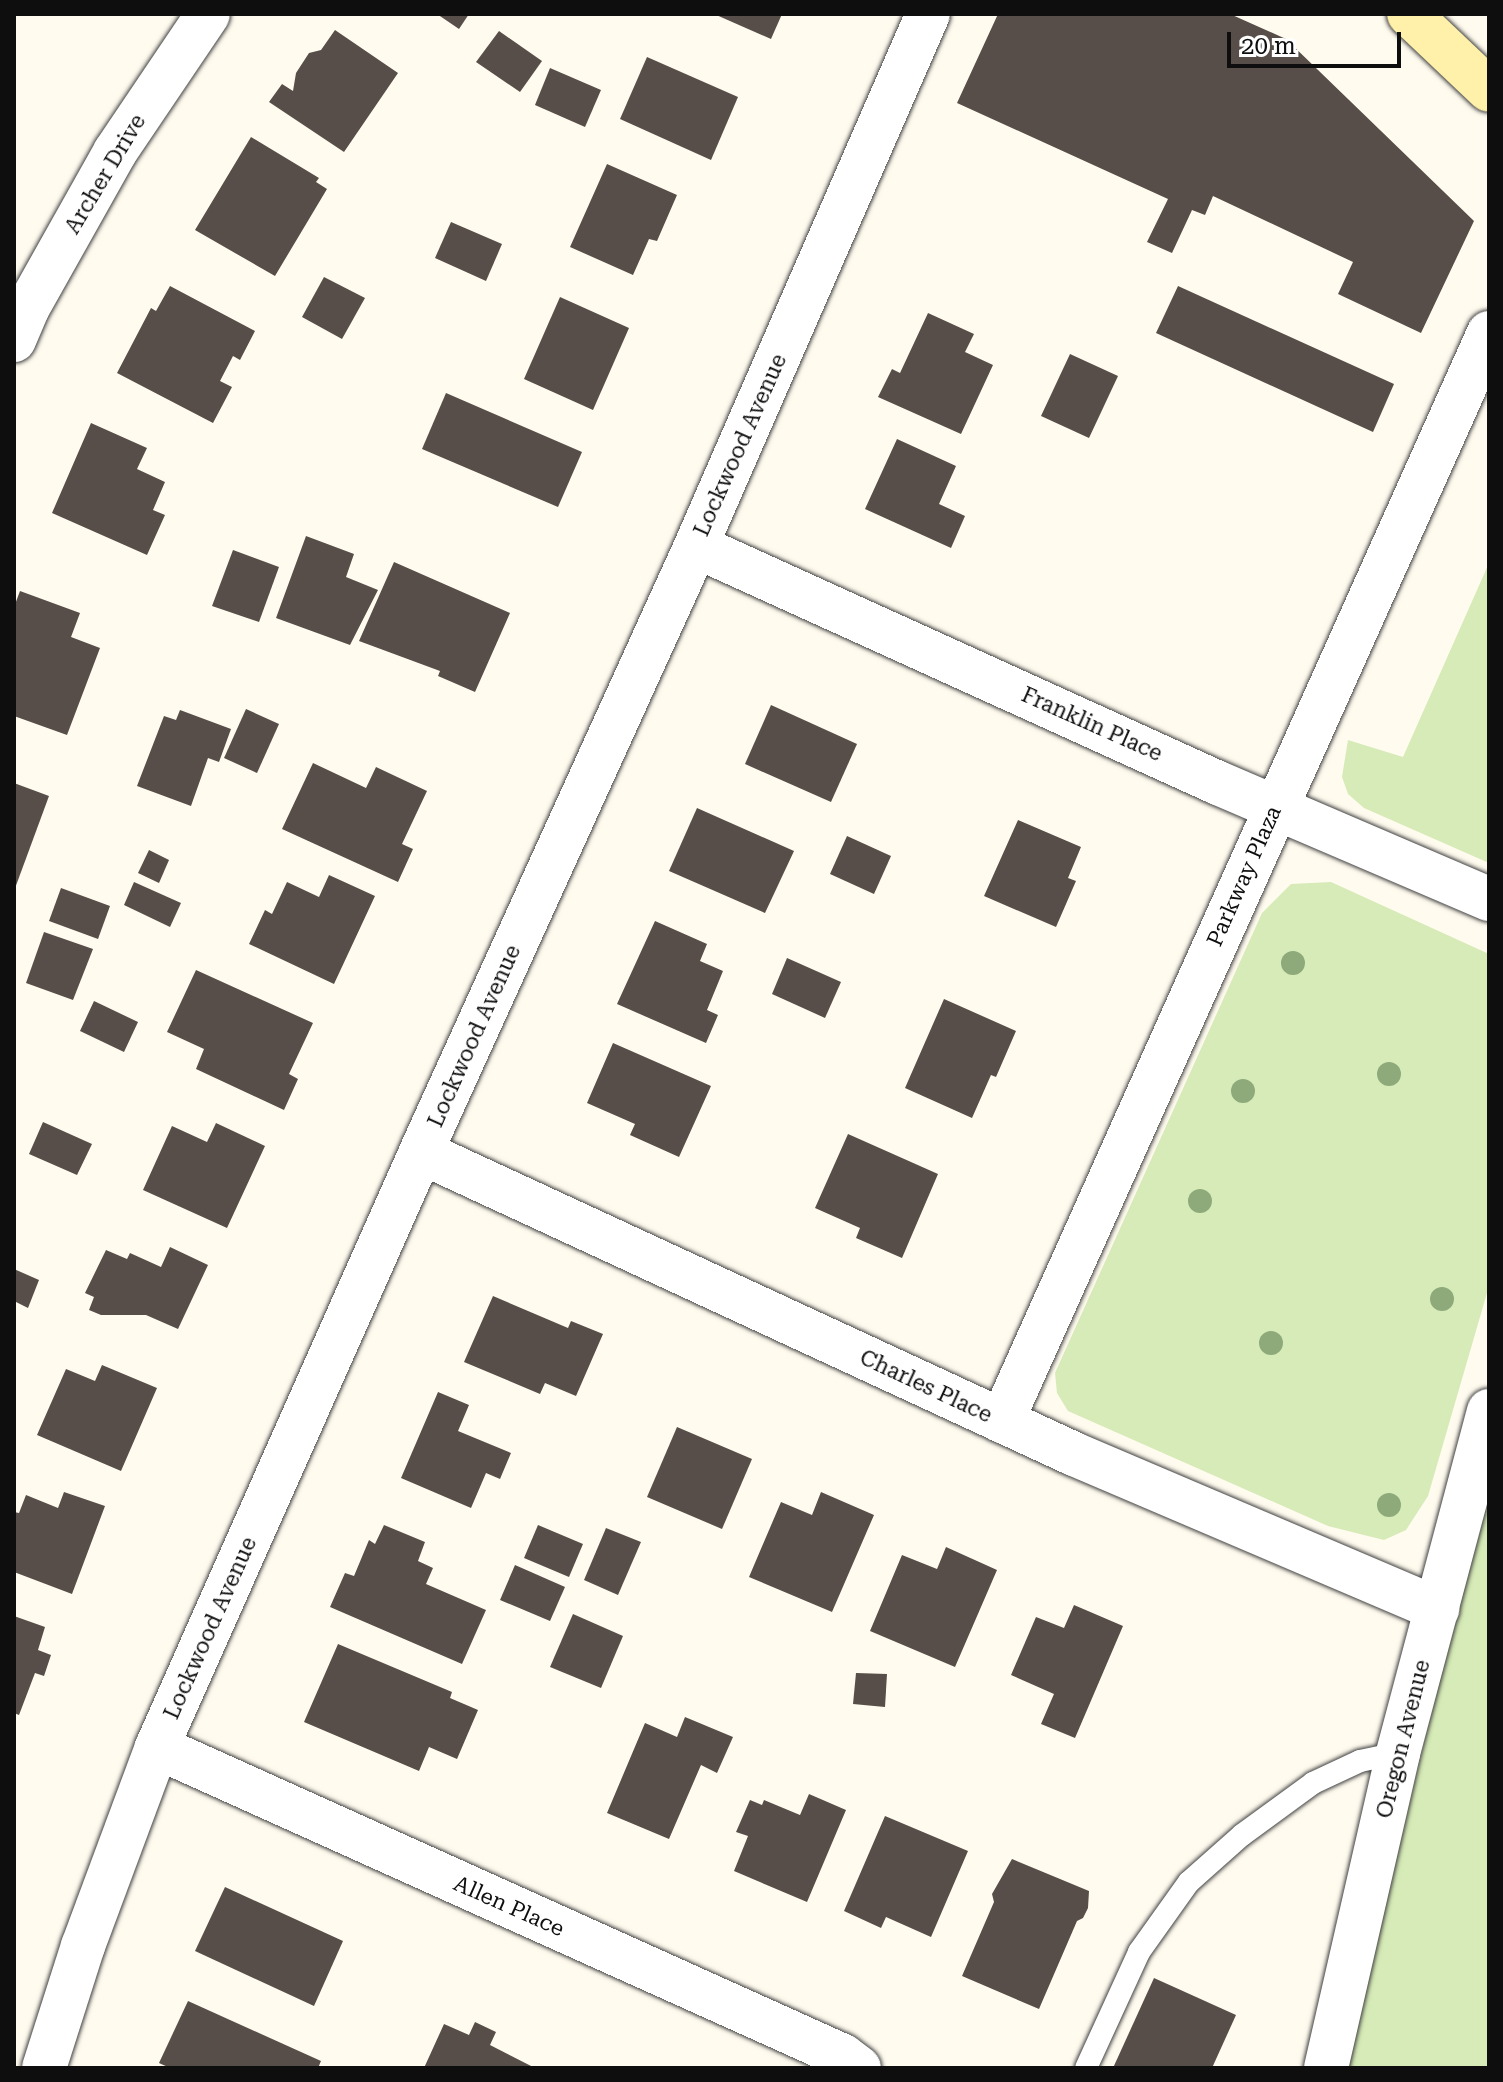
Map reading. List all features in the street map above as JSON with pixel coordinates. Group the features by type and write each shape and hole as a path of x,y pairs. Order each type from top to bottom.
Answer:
{"street":[{"name":"Archer Drive","path":"14,340 27,309 115,152 208,14"},
{"name":"Lockwood Avenue","path":"44,2068 83,1946 157,1747 421,1152 696,546 928,14"},
{"path":"1409,14 1489,90"},
{"name":"Parkway Plaza","path":"1002,1421 1274,807 1489,333"},
{"name":"Franklin Place","path":"696,546 1274,807 1489,899"},
{"name":"Charles Place","path":"421,1152 1002,1421 1437,1609"},
{"name":"Oregon Avenue","path":"1326,2068 1398,1753 1489,1411"},
{"name":"Allen Place","path":"157,1747 843,2056 859,2068"}],"lane":[{"path":"1086,2068 1139,1952 1189,1882 1242,1835 1313,1783 1360,1761 1398,1753"}],"green space":[{"path":"1489,563 1489,863 1364,808 1348,794 1342,777 1348,740 1403,757"},
{"path":"1331,882 1489,954 1489,1286 1428,1496 1406,1530 1384,1540 1328,1526 1068,1411 1057,1393 1055,1373 1262,913 1291,884"},
{"path":"1489,1496 1489,2068 1347,2068 1459,1595"}],"building":[{"path":"437,14 469,14 459,29"},
{"path":"714,14 782,14 771,39"},
{"path":"998,14 1230,14 1286,39 1474,221 1421,333 1338,294 1353,262 1213,196 1205,215 1192,210 1172,253 1147,242 1168,199 957,103"},
{"path":"335,30 398,73 344,152 269,102 282,84 293,91 296,73 309,53 321,50"},
{"path":"499,31 542,61 520,92 476,62"},
{"path":"647,57 738,97 711,160 620,119"},
{"path":"550,68 601,90 585,127 535,105"},
{"path":"251,137 319,178 316,182 327,189 275,276 195,230"},
{"path":"607,164 677,195 657,241 649,239 633,275 570,247"},
{"path":"451,222 502,244 486,281 435,258"},
{"path":"324,277 365,298 342,339 302,317"},
{"path":"170,286 255,331 240,360 233,356 220,381 232,387 213,423 117,373 151,308 156,311"},
{"path":"1178,286 1394,384 1373,432 1156,333"},
{"path":"560,297 629,328 593,410 524,379"},
{"path":"928,313 974,334 965,352 993,365 961,434 878,397 892,369 900,373"},
{"path":"1070,354 1118,376 1089,438 1041,416"},
{"path":"446,393 582,452 558,507 422,449"},
{"path":"91,423 147,448 137,469 165,482 153,510 165,515 147,555 52,513"},
{"path":"897,439 956,466 939,504 965,516 951,548 865,509"},
{"path":"306,536 354,554 346,577 378,590 350,645 276,618"},
{"path":"233,550 279,567 259,622 212,606"},
{"path":"394,562 510,613 475,692 438,676 440,671 359,641"},
{"path":"20,591 80,613 71,637 100,648 67,735 14,716 14,607"},
{"path":"771,705 857,744 831,802 745,764"},
{"path":"246,709 279,724 257,773 224,758"},
{"path":"180,710 231,729 219,762 208,758 191,806 137,786 164,716 176,720"},
{"path":"313,763 366,788 376,767 427,791 402,844 413,849 398,882 282,829"},
{"path":"14,783 49,796 14,891"},
{"path":"697,808 794,851 765,913 669,871"},
{"path":"1018,820 1081,847 1068,878 1076,881 1056,927 984,896"},
{"path":"847,836 891,856 874,894 830,874"},
{"path":"149,850 169,860 159,883 138,873"},
{"path":"329,875 375,896 334,984 249,944 265,910 272,914 287,882 319,897"},
{"path":"134,882 181,903 170,927 124,905"},
{"path":"61,888 110,906 98,939 49,921"},
{"path":"655,921 707,944 700,961 723,971 707,1010 718,1015 706,1043 617,1004"},
{"path":"44,932 93,949 73,1000 26,983"},
{"path":"787,958 841,982 825,1018 772,994"},
{"path":"196,970 313,1023 289,1074 298,1079 284,1110 196,1069 204,1049 167,1032"},
{"path":"944,999 1016,1031 996,1077 991,1075 972,1118 905,1088"},
{"path":"94,1001 138,1022 124,1052 80,1031"},
{"path":"613,1043 711,1086 679,1157 630,1135 635,1124 587,1103"},
{"path":"43,1122 92,1144 77,1175 29,1154"},
{"path":"216,1123 265,1146 227,1228 143,1190 172,1126 207,1142"},
{"path":"848,1134 938,1174 902,1258 856,1238 860,1228 815,1208"},
{"path":"170,1247 208,1265 178,1329 146,1315 101,1315 89,1310 94,1297 85,1293 106,1250 127,1259 130,1253 161,1267"},
{"path":"14,1269 39,1280 28,1308 14,1301"},
{"path":"493,1296 568,1328 571,1321 603,1334 576,1396 545,1383 540,1394 464,1362"},
{"path":"102,1365 157,1388 121,1471 37,1435 66,1369 95,1381"},
{"path":"438,1392 469,1405 458,1431 511,1453 500,1479 486,1473 471,1508 401,1478"},
{"path":"677,1427 752,1459 722,1529 647,1497"},
{"path":"64,1492 105,1506 72,1594 14,1572 14,1512 19,1513 26,1495 58,1508"},
{"path":"821,1492 874,1515 832,1612 749,1577 781,1502 812,1515"},
{"path":"384,1525 425,1542 418,1561 433,1568 426,1584 486,1610 462,1664 330,1607 345,1573 354,1576 369,1540 375,1544"},
{"path":"538,1525 583,1544 569,1577 524,1558"},
{"path":"606,1528 641,1542 618,1595 584,1580"},
{"path":"946,1547 997,1570 955,1667 870,1631 902,1555 937,1569"},
{"path":"515,1565 565,1587 550,1621 500,1600"},
{"path":"1074,1605 1123,1626 1075,1738 1041,1724 1054,1694 1011,1675 1036,1617 1064,1628"},
{"path":"573,1614 623,1636 601,1688 550,1667"},
{"path":"14,1616 45,1627 38,1650 51,1655 44,1676 35,1673 19,1715 14,1713"},
{"path":"338,1644 452,1692 450,1698 478,1710 457,1759 429,1747 419,1771 304,1722"},
{"path":"856,1673 887,1674 885,1707 853,1704"},
{"path":"685,1717 733,1737 717,1773 701,1765 669,1839 607,1813 645,1723 677,1737"},
{"path":"809,1794 846,1810 807,1902 734,1871 748,1836 736,1832 750,1800 762,1805 764,1800 800,1815"},
{"path":"885,1816 968,1851 931,1937 886,1917 881,1928 844,1911"},
{"path":"1012,1859 1089,1891 1088,1908 1083,1918 1077,1921 1039,2009 962,1976 994,1902 992,1894"},
{"path":"225,1887 343,1941 314,2006 195,1951"},
{"path":"1154,1978 1236,2015 1212,2068 1113,2068"},
{"path":"188,2001 321,2061 318,2068 170,2068 159,2063"},
{"path":"475,2022 496,2032 490,2045 535,2068 424,2068 444,2024 469,2035"}]}
